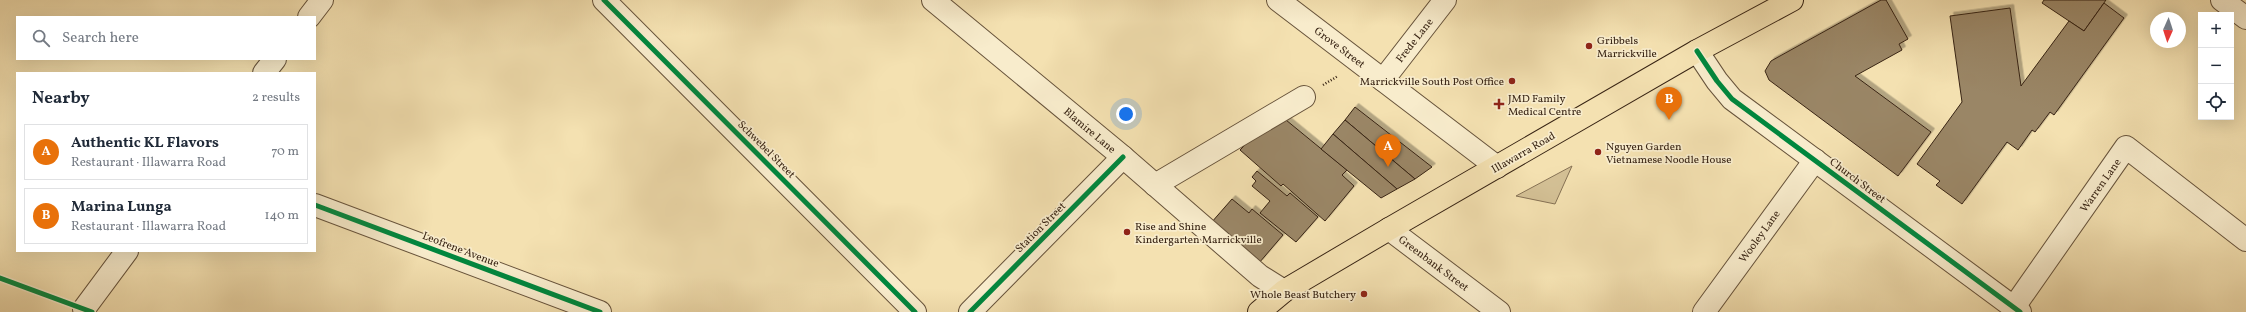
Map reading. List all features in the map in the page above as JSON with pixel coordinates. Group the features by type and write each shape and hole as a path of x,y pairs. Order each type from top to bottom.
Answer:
{"main road":[{"name":"Illawarra Road","path":"1259,312 1284,291 1389,229 1697,51 1792,0"}],"street":[{"path":"310,16 322,0"},
{"name":"Schwebel Street","path":"604,0 915,312"},
{"name":"Blamire Lane","path":"933,0 1123,157 1260,276 1284,291"},
{"name":"Grove Street","path":"1278,0 1497,167"},
{"name":"Frede Lane","path":"1383,80 1446,0"},
{"path":"2222,0 2246,18"},
{"name":"Church Street","path":"1697,51 1717,81 1732,99 2017,310"},
{"path":"265,72 274,60"},
{"path":"1155,185 1304,97"},
{"name":"Warren Lane","path":"2017,310 2126,148 2246,240"},
{"name":"Station Street","path":"970,312 1123,157"},
{"name":"Wooley Lane","path":"1704,312 1814,160"},
{"name":"Leofrene Avenue","path":"316,205 600,312"},
{"name":"Greenbank Street","path":"1389,229 1499,312"},
{"path":"84,309 126,252"}],"path":[{"path":"1304,97 1360,62"}],"shaded area":[{"path":"1572,166 1555,204 1516,196"}],"building":[{"path":"1881,0 1886,0 1908,39 1899,44 1902,50 1855,76 1931,132 1898,176 1769,80 1765,71 1771,61"},
{"path":"2044,0 2106,0 2084,31 2042,3"},
{"path":"2104,3 2124,18 2054,115 2050,112 2035,132 2032,130 2018,150 2007,142 1962,204 1936,185 1940,181 1917,164 1962,102 1950,16 2010,8 2021,86 2069,21 2084,31"},
{"path":"1355,107 1432,167 1415,179 1345,120"},
{"path":"1286,120 1347,170 1342,175 1354,186 1325,221 1283,184 1281,186 1240,150 1248,142"},
{"path":"1345,120 1415,179 1397,189 1333,134"},
{"path":"1333,134 1397,189 1381,198 1321,149"},
{"path":"1257,171 1287,196 1290,193 1318,217 1296,242 1260,213 1270,201 1252,186 1256,181 1252,177"},
{"path":"1232,199 1249,213 1252,209 1283,235 1259,263 1211,223"}],"cycle path":[{"path":"604,0 915,312"},
{"path":"1697,51 1717,81 1732,99 2020,312"},
{"path":"970,312 1123,157"},
{"path":"316,205 600,312"},
{"path":"0,278 92,312"}],"place":[{"name":"Gribbels Marrickville","path":"1589,46"},
{"name":"Marrickville South Post Office","path":"1512,81"},
{"name":"JMD Family Medical Centre","path":"1499,104"},
{"name":"Marina Lunga","path":"1669,120"},
{"name":"Nguyen Garden Vietnamese Noodle House","path":"1598,152"},
{"name":"Authentic KL Flavors","path":"1388,167"},
{"name":"Rise and Shine Kindergarten Marrickville","path":"1127,232"},
{"name":"Whole Beast Butchery","path":"1364,294"}]}
